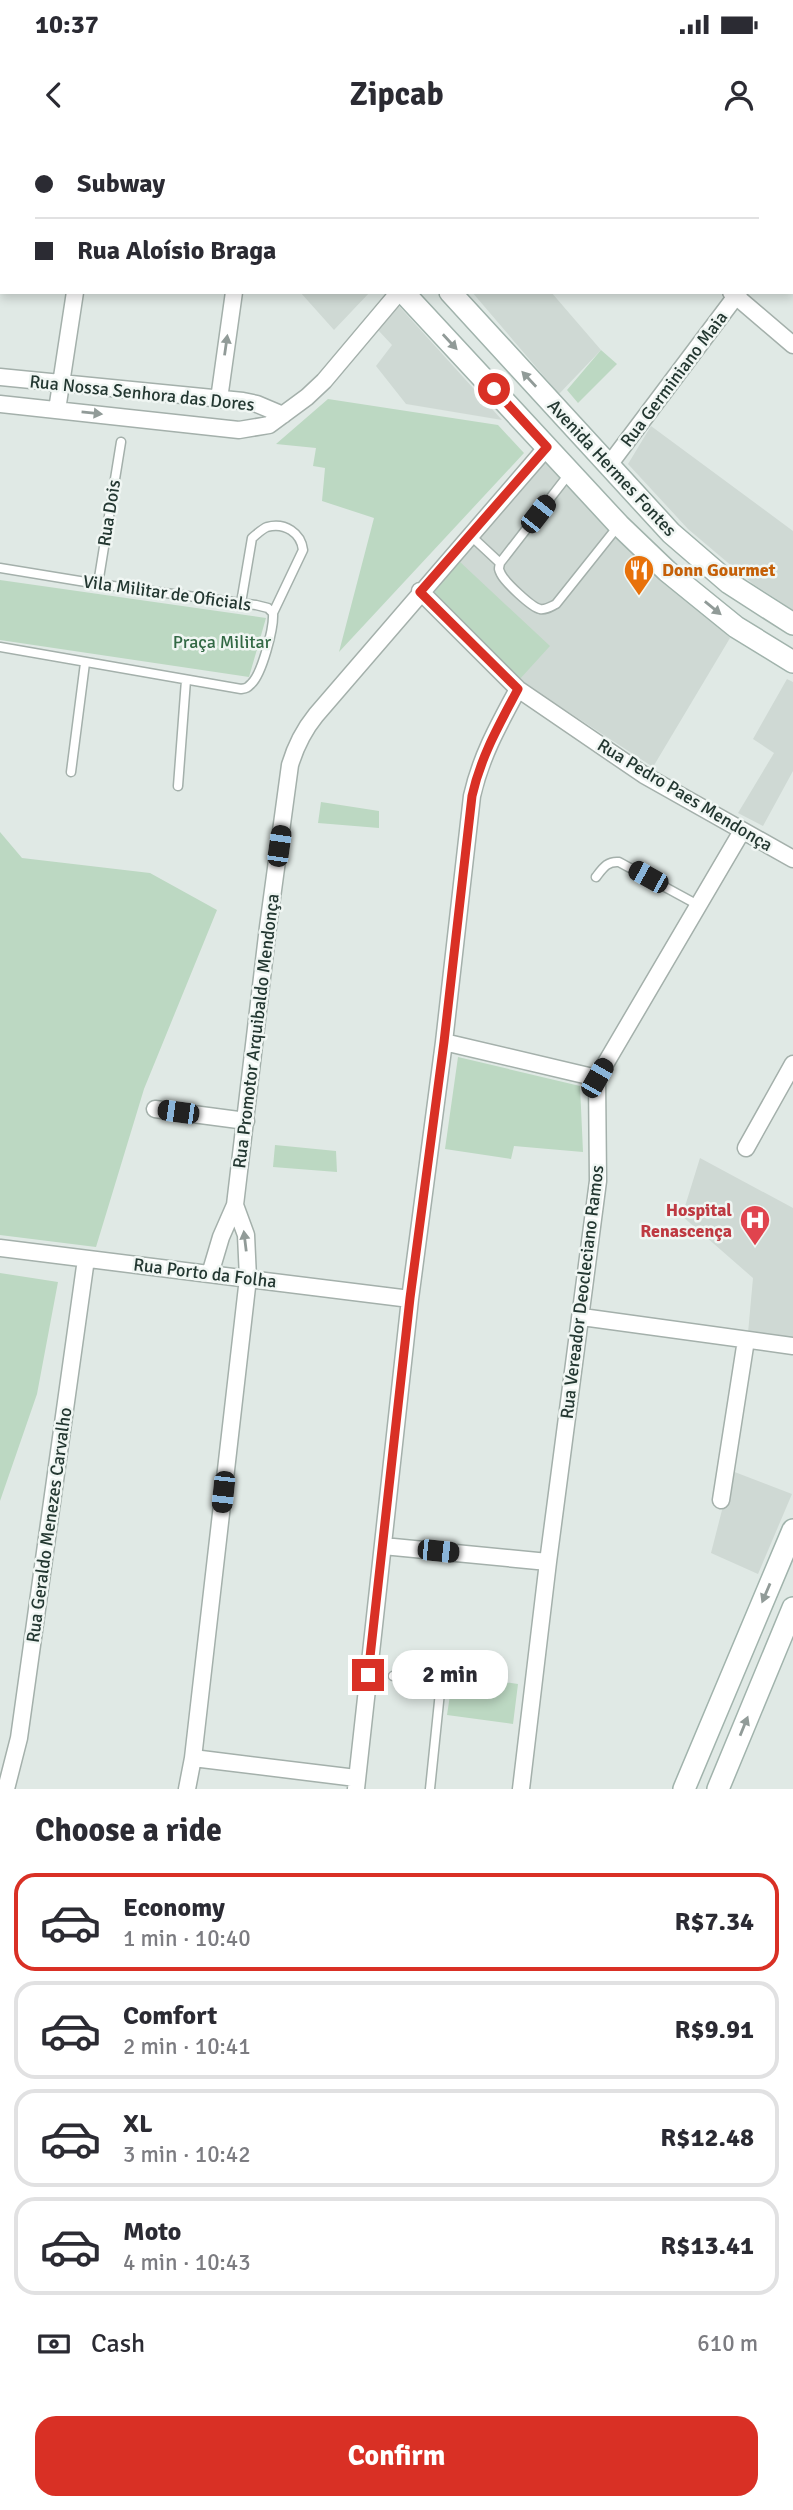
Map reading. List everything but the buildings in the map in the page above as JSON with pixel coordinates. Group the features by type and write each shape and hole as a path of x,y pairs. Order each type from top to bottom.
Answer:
{"main road":[{"name":"Avenida Hermes Fontes","path":"403,294 619,525 667,571 736,627 793,662"},
{"name":"Avenida Hermes Fontes","path":"452,294 671,533 719,575 793,624"},
{"path":"684,1789 793,1530"},
{"path":"718,1789 793,1608"}],"street":[{"path":"57,410 75,294"},
{"path":"219,399 234,294"},
{"name":"Rua Nossa Senhora das Dores","path":"0,404 239,430 269,425 324,381 399,294"},
{"path":"736,294 793,345"},
{"name":"Rua Germiniano Maia","path":"609,466 736,294"},
{"name":"Rua Nossa Senhora das Dores","path":"0,377 257,404 283,415"},
{"name":"Rua Promotor Arquibaldo Mendonça","path":"210,1274 221,1237 235,1205 270,914 290,765 295,747 303,730 547,447"},
{"name":"Rua Pedro Paes Mendonça","path":"420,592 518,689 644,775 793,859"},
{"path":"193,1758 356,1784 410,1298 444,1042 472,796 478,767 518,689"},
{"path":"444,1042 597,1078 742,831"},
{"path":"746,1148 793,1064"},
{"name":"Rua Vereador Deocleciano Ramos","path":"521,1789 598,1181 597,1078"},
{"path":"155,1109 246,1121"},
{"name":"Rua Promotor Arquibaldo Mendonça","path":"187,1789 193,1758 248,1278 246,1235 235,1205"},
{"name":"Rua Porto da Folha","path":"0,1248 410,1298"},
{"name":"Rua Geraldo Menezes Carvalho","path":"6,1789 19,1738 86,1259"},
{"path":"582,1317 793,1346"},
{"path":"720,1500 746,1340"},
{"path":"383,1546 548,1562"}],"lane":[{"name":"Rua Dois","path":"98,584 121,442"},
{"path":"570,472 500,563 499,569 510,584 533,606 548,609 556,604 619,525"},
{"path":"241,603 253,538 266,527 282,526 295,532 302,541 303,550 273,613"},
{"path":"470,535 500,563"},
{"name":"Vila Militar de Oficials","path":"0,568 268,608 273,613 274,623 257,676 248,687 241,689 0,648"},
{"path":"71,772 85,663"},
{"path":"178,786 186,680"},
{"path":"596,877 611,861 619,862 698,905"},
{"path":"393,1676 432,1681 438,1685 440,1692 430,1789"}],"shaded area":[{"path":"302,294 368,294 334,330"},
{"path":"474,294 553,294 601,350 559,394"},
{"path":"398,305 502,420 406,404 376,366 392,345 378,330"},
{"path":"651,426 793,531 793,610 753,584 688,529 628,464"},
{"path":"547,459 730,638 653,767 519,680 459,561"},
{"path":"787,679 793,682 793,771 763,826 738,813 774,753 753,739"},
{"name":"Hospital Renascença","path":"700,1158 793,1208 793,1340 748,1333 753,1278 682,1216"},
{"path":"732,1471 792,1494 758,1574 711,1553"}],"green space":[{"path":"601,350 617,364 578,403 567,390"},
{"path":"328,399 498,425 524,453 339,652 374,518 322,501 325,468 313,466 316,448 276,444"},
{"path":"459,561 550,646 519,680 433,594"},
{"name":"Praça Militar","path":"0,580 266,618 249,677 0,640"},
{"path":"321,802 379,811 379,828 318,823"},
{"path":"0,832 22,858 150,873 217,910 144,1089 96,1247 0,1235"},
{"path":"458,1057 580,1086 583,1152 514,1146 511,1159 445,1149"},
{"path":"275,1145 336,1151 337,1172 273,1167"},
{"path":"0,1273 58,1282 37,1394 0,1501"},
{"path":"453,1675 518,1684 513,1724 447,1715"}],"place":[{"name":"Donn Gourmet","path":"639,597"},
{"name":"Hospital Renascença","path":"755,1247"}],"route":[{"path":"368,1675 410,1298 444,1042 472,796 478,767 518,689 420,592 547,447 494,389"}]}
